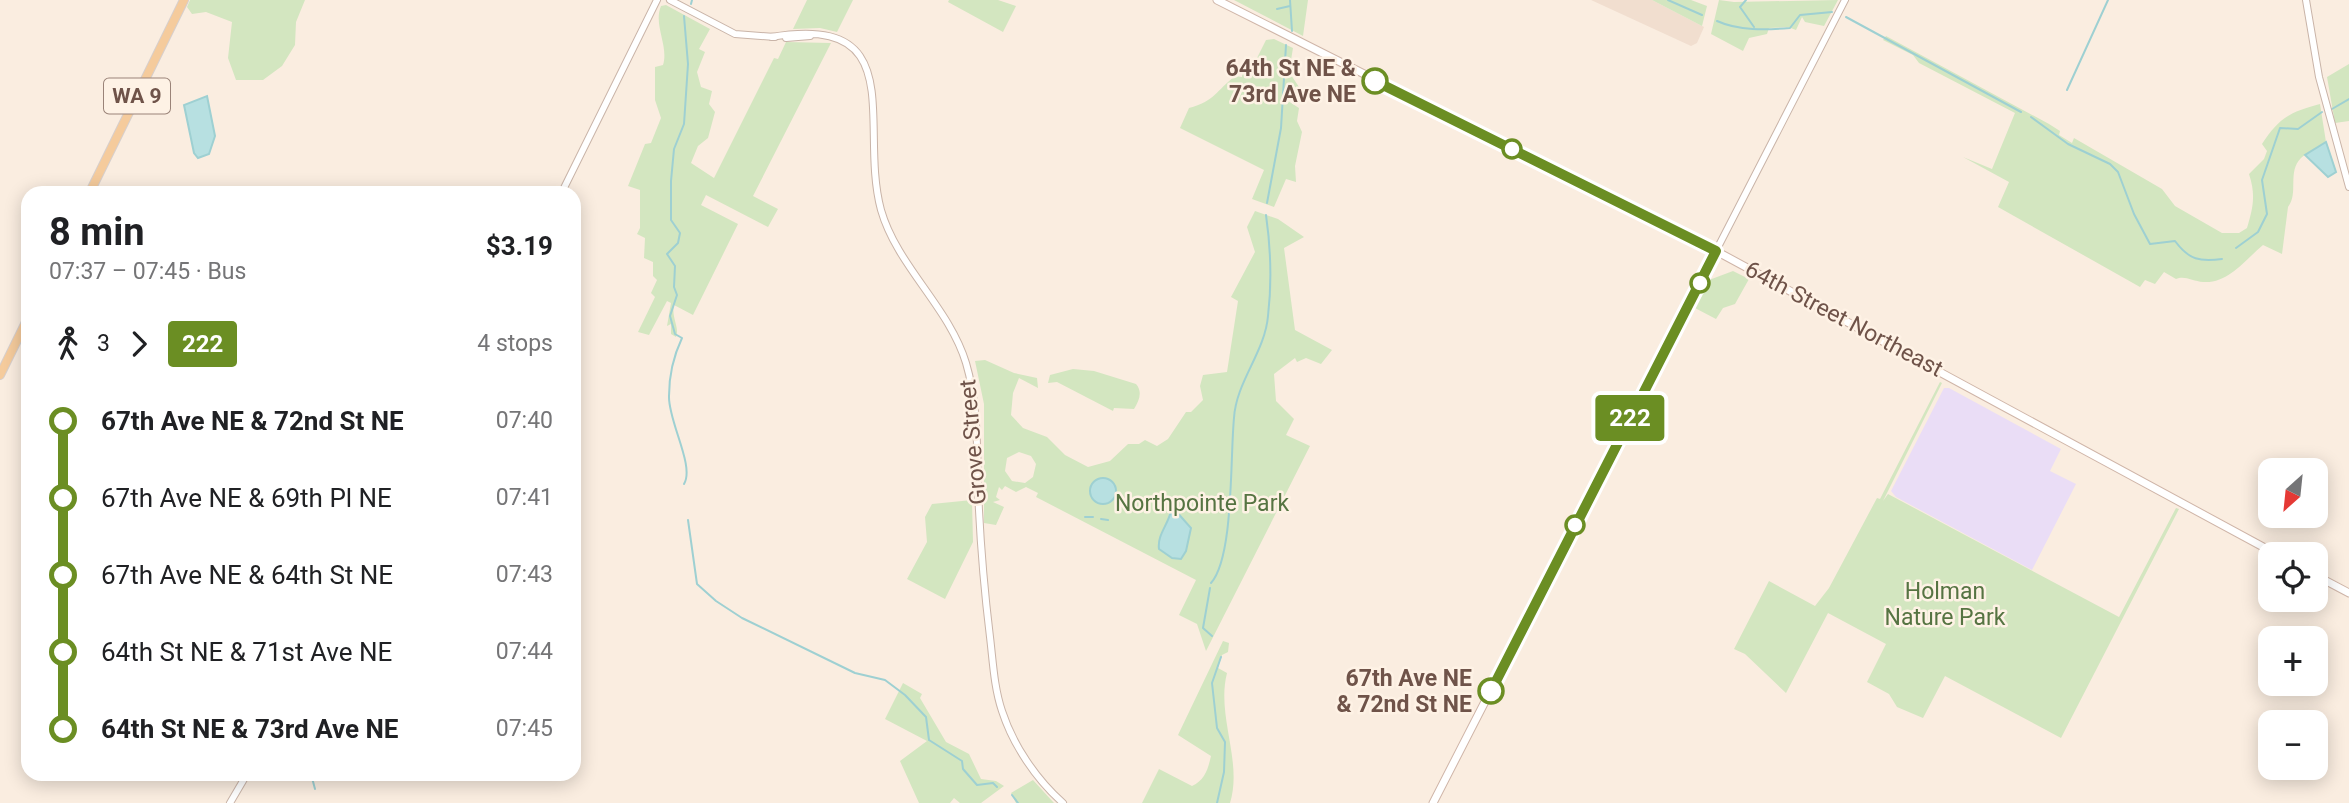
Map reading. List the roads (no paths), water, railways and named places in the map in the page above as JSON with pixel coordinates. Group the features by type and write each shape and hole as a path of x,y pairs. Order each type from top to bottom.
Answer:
{"main road":[{"name":"WA 9","path":"93,186 184,0"},
{"name":"64th Street Northeast","path":"1217,0 1716,251 2258,544"},
{"path":"1433,803 1716,251"},
{"path":"0,375 21,332"},
{"path":"2328,582 2349,593"}],"street":[{"path":"565,186 657,0"},
{"name":"Grove Street","path":"670,0 735,34 771,37 815,35 842,39 855,48 866,64 873,93 875,185 882,214 899,250 945,321 967,364 974,404 980,530 996,684 1002,712 1016,743 1037,775 1062,803"},
{"path":"1716,251 1845,0"},
{"path":"2306,0 2325,102 2349,187"},
{"path":"230,803 243,781"}],"water":[{"path":"207,96 215,136 209,154 198,158 194,153 184,105"},
{"path":"2326,142 2336,172 2328,177 2305,155"},
{"path":"1103,478 1112,482 1116,491 1112,500 1103,504 1094,500 1090,491 1094,482"},
{"path":"1175,510 1191,528 1186,551 1181,559 1172,558 1159,549 1161,535 1171,511"}],"waterway":[{"path":"691,4 692,0"},
{"path":"1290,0 1292,31"},
{"path":"1668,0 1702,15"},
{"path":"1746,0 1740,7 1754,27"},
{"path":"2067,90 2108,0"},
{"path":"1277,9 1290,6"},
{"path":"1717,21 1743,28 1790,28 1800,15 1832,12"},
{"path":"684,16 688,64 684,124 674,149 671,181 671,220 680,233 678,243 667,254 675,266 674,287 677,295 670,316 675,334 682,338 672,366 669,396 672,418 686,466 684,484"},
{"path":"1846,17 2021,112"},
{"path":"1267,203 1281,128 1286,45"},
{"path":"2332,109 2349,99"},
{"path":"2236,248 2258,232 2267,214 2262,180 2280,128 2298,129 2322,112"},
{"path":"2031,117 2068,144 2110,164 2118,172 2134,214 2150,244 2175,241 2190,256 2207,260 2222,259"},
{"path":"1211,583 1224,552 1230,506 1236,405 1262,342 1268,316 1270,266 1266,215"},
{"path":"1085,517 1093,517"},
{"path":"1101,519 1108,520"},
{"path":"688,520 697,584 716,601 742,618 855,673 885,680 905,695 926,717 929,740 962,761 963,769 977,785 993,783 997,787"},
{"path":"1210,588 1203,628 1212,636"},
{"path":"1217,803 1224,772 1225,742 1217,728 1212,683 1221,657"},
{"path":"313,781 315,789"},
{"path":"1012,795 1018,803"}],"place":[{"name":"64th St NE & 73rd Ave NE","path":"1375,81"},
{"name":"67th Ave NE & 72nd St NE","path":"1491,691"}],"park label":[{"name":"Northpointe Park","path":"1202,503"},
{"name":"Holman Nature Park","path":"1945,604"}]}
